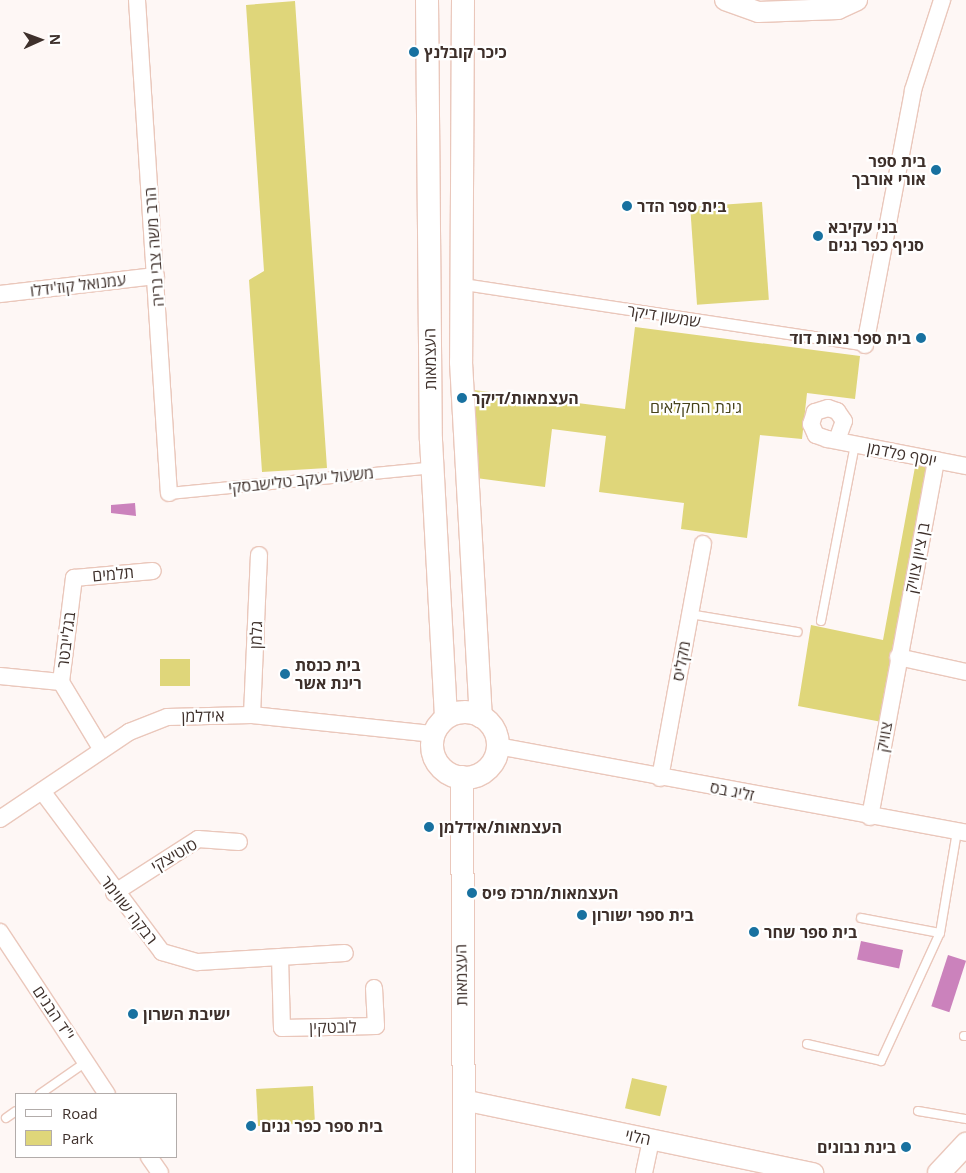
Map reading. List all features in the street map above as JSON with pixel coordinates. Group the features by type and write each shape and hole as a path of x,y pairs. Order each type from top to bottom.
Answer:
{"main road":[{"name":"העצמאות","path":"427,0 426,234 440,726"},
{"name":"העצמאות","path":"463,0 463,284 461,362 481,716"},
{"path":"466,711 481,716 492,726 498,746 490,767 462,777 439,766 434,756 440,726 466,711"},
{"name":"העצמאות","path":"462,777 464,1173"},
{"path":"939,1173 966,1144"}],"street":[{"name":"הרב משה צבי נריה","path":"137,0 169,493"},
{"path":"725,0 758,12 838,9 857,0"},
{"path":"865,346 913,90 942,0"},
{"name":"עמנואל קוז'ידלו","path":"0,294 156,276"},
{"name":"שמשון דיקר","path":"463,284 865,346"},
{"name":"יוסף פלדמן","path":"837,440 966,466"},
{"name":"בן ציון צוויק","path":"898,657 936,460"},
{"name":"משעול יעקב טלישבסקי","path":"169,493 433,467"},
{"name":"מקליס","path":"660,778 703,544"},
{"name":"גלמן","path":"252,715 259,554"},
{"name":"תלמים","path":"74,578 153,571"},
{"name":"בגלייבטר","path":"74,578 62,682 102,750"},
{"path":"898,657 966,672"},
{"name":"צוויק","path":"870,817 898,657"},
{"path":"0,676 62,682"},
{"name":"אידלמן","path":"0,819 129,732 166,717 252,715 440,726"},
{"name":"זליג בס","path":"498,746 870,817 962,832"},
{"name":"רבקה שווימר","path":"42,791 114,892 162,952 198,962 345,953"},
{"name":"סוטיצקי","path":"114,892 198,839 239,842"},
{"name":"י\"ד הבנים","path":"0,932 106,1093"},
{"name":"לובטקין","path":"280,957 282,1028 376,1026 374,988"},
{"name":"הלוי","path":"463,1100 813,1173"},
{"path":"644,1173 651,1140"},
{"path":"150,1158 160,1173"}],"lane":[{"path":"821,620 855,445"},
{"path":"690,614 798,632"},
{"path":"807,1044 881,1061 940,933 962,832"},
{"path":"861,918 940,933"},
{"path":"41,1093 86,1062"},
{"path":"918,1111 966,1119"},
{"path":"6,1118 15,1112"}],"green space":[{"path":"295,1 327,468 262,472 249,280 264,271 246,5"},
{"path":"762,202 769,300 697,305 690,207"},
{"name":"גינת החקלאים","path":"635,327 860,356 855,399 807,393 802,439 760,435 747,538 681,529 684,503 599,492 606,436 552,429 545,487 476,478 474,390 625,409"},
{"path":"917,456 936,460 887,723 798,706 811,625 883,640"},
{"path":"160,659 190,659 190,686 160,686"},
{"path":"632,1078 667,1086 660,1116 625,1108"},
{"path":"313,1086 315,1123 258,1126 256,1089"}],"shaded area":[{"path":"135,503 136,516 111,513 111,505"},
{"path":"861,941 903,950 899,969 857,960"},
{"path":"948,955 966,961 949,1012 931,1006"}],"place":[{"name":"כיכר קובלנץ","path":"414,52"},
{"name":"בית ספר אורי אורבך","path":"936,170"},
{"name":"בית ספר הדר","path":"627,206"},
{"name":"בני עקיבא סניף כפר גנים","path":"818,236"},
{"name":"בית ספר נאות דוד","path":"921,338"},
{"name":"העצמאות/דיקר","path":"462,398"},
{"name":"בית כנסת רינת אשר","path":"285,674"},
{"name":"העצמאות/אידלמן","path":"429,827"},
{"name":"העצמאות/מרכז פיס","path":"472,893"},
{"name":"בית ספר ישורון","path":"582,915"},
{"name":"בית ספר שחר","path":"754,932"},
{"name":"ישיבת השרון","path":"133,1014"},
{"name":"בית ספר כפר גנים","path":"251,1126"},
{"name":"בינת נבונים","path":"906,1147"}]}
